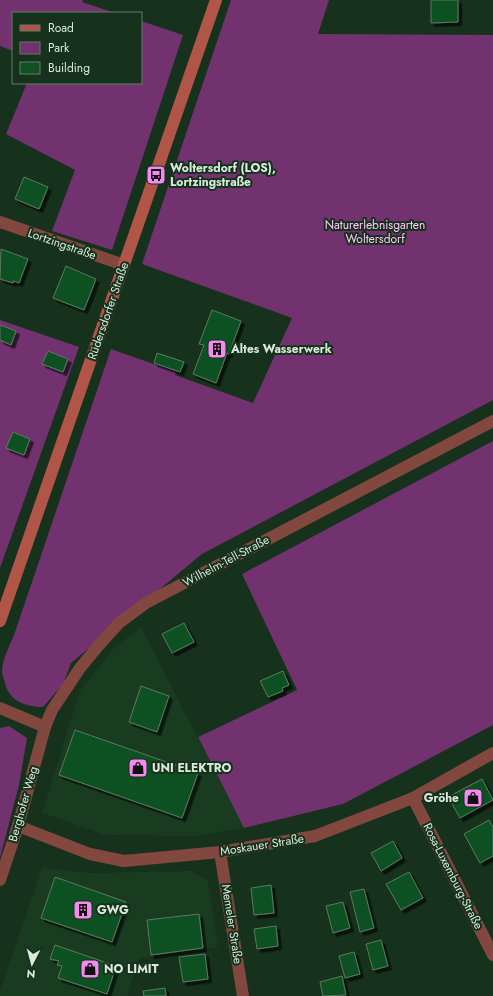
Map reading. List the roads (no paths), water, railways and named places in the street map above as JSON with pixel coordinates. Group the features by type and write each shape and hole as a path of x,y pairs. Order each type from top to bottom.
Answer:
{"main road":[{"name":"Rüdersdorfer Straße","path":"0,621 216,0"}],"street":[{"name":"Lortzingstraße","path":"0,222 124,265"},
{"name":"Wilhelm-Tell-Straße","path":"45,727 52,710 80,668 119,623 146,603 493,421"},
{"path":"0,708 45,727"},
{"name":"Berghofer Weg","path":"0,880 18,826 45,727"},
{"name":"Moskauer Straße","path":"18,826 90,854 124,861 220,852 315,836 413,798 493,753"},
{"name":"Rosa-Luxemburg-Straße","path":"413,798 493,955"},
{"name":"Memeler Straße","path":"220,852 244,996"}],"place":[{"name":"Woltersdorf (LOS), Lortzingstraße","path":"156,175"},
{"name":"Altes Wasserwerk","path":"217,349"},
{"name":"UNI ELEKTRO","path":"138,768"},
{"name":"Gröhe","path":"473,798"},
{"name":"GWG","path":"83,910"},
{"name":"NO LIMIT","path":"90,969"}],"park label":[{"name":"Naturerlebnisgarten Woltersdorf","path":"375,232"}]}
